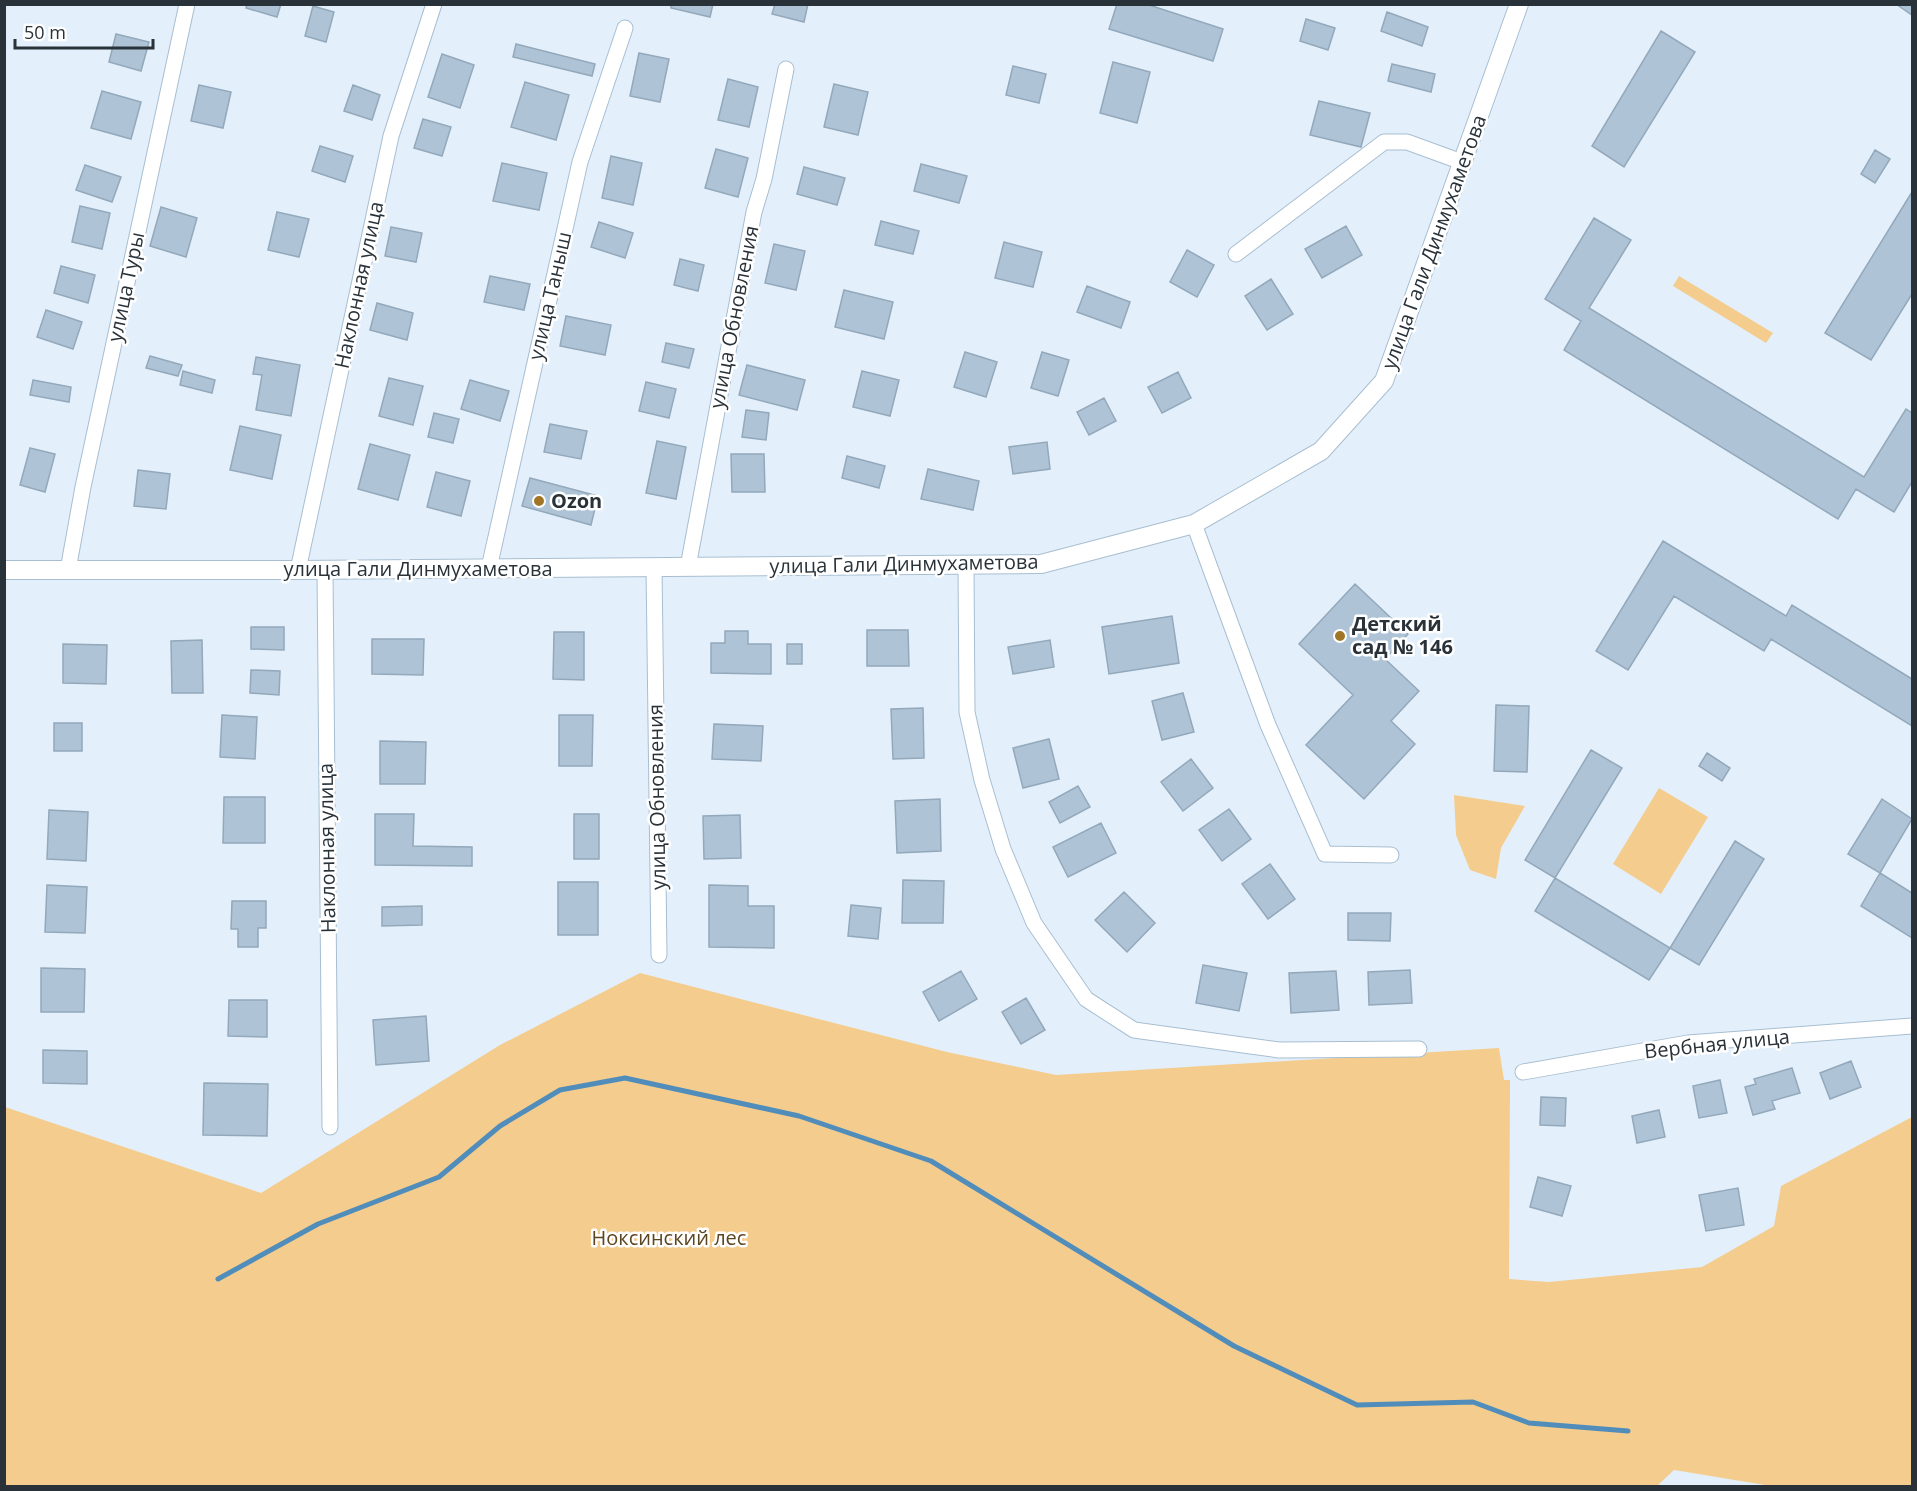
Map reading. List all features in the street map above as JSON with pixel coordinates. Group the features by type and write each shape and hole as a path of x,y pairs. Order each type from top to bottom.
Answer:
{"street":[{"name":"улица Туры","path":"68,570 83,487 187,4"},
{"name":"Наклонная улица","path":"298,570 391,136 434,4"},
{"name":"улица Гали Динмухаметова","path":"4,570 1041,564 1194,524 1321,451 1384,381 1519,4"},
{"name":"улица Таныш","path":"489,568 580,162 625,28"},
{"name":"улица Обновления","path":"688,567 754,212 764,179 786,69"},
{"path":"1236,254 1384,142 1407,142 1462,162"},
{"path":"1194,524 1268,725 1325,854 1391,855"},
{"path":"966,565 967,712 982,780 1003,849 1034,923 1086,999 1134,1029 1279,1050 1419,1049"},
{"name":"улица Обновления","path":"654,567 659,955"},
{"name":"Наклонная улица","path":"325,569 330,1126"},
{"name":"Вербная улица","path":"1523,1072 1688,1043 1912,1026"}],"green space":[{"path":"1679,276 1773,333 1766,343 1673,286"},
{"path":"1659,788 1708,817 1661,894 1613,864"},
{"path":"1454,795 1525,806 1501,848 1496,879 1470,870 1456,835"},
{"name":"Ноксинский лес","path":"640,973 947,1052 1056,1075 1499,1048 1504,1080 1510,1080 1509,1279 1549,1282 1702,1267 1774,1226 1781,1186 1912,1117 1912,1486 1771,1486 1674,1470 1657,1486 5,1486 5,1107 261,1193 500,1045"}],"building":[{"path":"247,4 281,4 277,17 246,8"},
{"path":"671,4 713,4 710,17 671,8"},
{"path":"775,4 808,4 804,22 772,14"},
{"path":"1117,4 1146,4 1223,29 1213,61 1109,29"},
{"path":"1896,4 1912,4 1912,15 1903,9"},
{"path":"313,6 334,12 326,42 305,36"},
{"path":"1387,12 1428,27 1422,46 1381,31"},
{"path":"1306,19 1335,28 1328,50 1300,41"},
{"path":"1661,31 1695,52 1624,167 1592,146"},
{"path":"116,34 149,42 141,71 109,62"},
{"path":"516,44 595,64 592,76 513,57"},
{"path":"639,53 669,59 660,102 630,96"},
{"path":"442,54 474,65 460,108 428,97"},
{"path":"1113,62 1150,72 1137,123 1100,113"},
{"path":"1392,64 1435,74 1431,92 1388,81"},
{"path":"1013,66 1046,74 1039,103 1006,95"},
{"path":"728,79 758,87 749,127 718,120"},
{"path":"525,82 569,95 556,140 511,127"},
{"path":"834,84 868,92 858,135 824,127"},
{"path":"199,85 231,92 223,128 191,121"},
{"path":"353,85 380,95 372,120 344,111"},
{"path":"102,91 141,102 131,139 91,128"},
{"path":"1319,101 1370,113 1361,147 1310,135"},
{"path":"423,119 451,127 442,156 414,148"},
{"path":"320,146 353,156 345,182 312,171"},
{"path":"716,149 748,158 738,197 705,188"},
{"path":"1875,150 1890,159 1875,183 1861,174"},
{"path":"611,156 642,163 633,205 602,198"},
{"path":"502,163 547,173 539,210 493,201"},
{"path":"921,164 967,176 959,203 914,191"},
{"path":"85,165 121,177 112,202 76,190"},
{"path":"804,167 845,178 837,205 797,194"},
{"path":"1912,192 1912,294 1871,360 1825,333"},
{"path":"80,206 110,213 102,249 72,242"},
{"path":"161,207 197,218 186,257 150,246"},
{"path":"277,212 309,219 299,257 268,250"},
{"path":"1594,218 1631,240 1589,308 1864,477 1906,409 1912,413 1912,482 1894,512 1856,489 1838,519 1564,350 1581,321 1545,299"},
{"path":"881,221 919,231 913,254 875,245"},
{"path":"599,222 633,233 625,258 591,247"},
{"path":"1346,226 1362,255 1322,278 1305,249"},
{"path":"391,227 422,233 416,262 385,256"},
{"path":"1004,242 1042,252 1033,287 995,278"},
{"path":"774,244 805,251 796,290 765,283"},
{"path":"1187,250 1214,265 1197,297 1170,282"},
{"path":"680,259 704,265 698,291 674,285"},
{"path":"61,266 95,275 88,303 54,293"},
{"path":"490,276 530,284 524,310 484,302"},
{"path":"1271,279 1293,314 1267,330 1245,296"},
{"path":"1087,286 1130,302 1121,328 1077,312"},
{"path":"844,290 893,302 884,339 835,327"},
{"path":"377,303 413,313 407,340 370,330"},
{"path":"46,310 82,322 73,349 37,337"},
{"path":"566,316 611,325 605,355 560,346"},
{"path":"666,343 694,349 689,368 662,362"},
{"path":"965,352 997,362 986,397 954,387"},
{"path":"1042,352 1069,360 1058,396 1031,388"},
{"path":"150,356 182,365 178,376 146,368"},
{"path":"256,357 300,365 291,416 256,410 262,375 253,374"},
{"path":"747,365 805,380 797,410 739,395"},
{"path":"183,371 215,380 212,393 180,385"},
{"path":"862,371 899,380 890,416 853,407"},
{"path":"1178,372 1191,398 1162,413 1148,387"},
{"path":"389,378 423,386 413,425 379,416"},
{"path":"33,380 71,387 69,402 30,395"},
{"path":"470,380 509,391 500,421 461,409"},
{"path":"646,382 676,389 669,418 639,411"},
{"path":"1104,398 1116,421 1089,435 1077,412"},
{"path":"746,410 769,413 766,440 742,437"},
{"path":"434,413 459,419 453,443 428,437"},
{"path":"550,424 587,431 581,459 544,452"},
{"path":"240,426 281,435 272,479 230,470"},
{"path":"657,441 686,447 676,499 646,493"},
{"path":"1047,442 1050,469 1013,474 1009,447"},
{"path":"370,444 410,455 398,500 358,489"},
{"path":"30,448 55,454 45,492 20,485"},
{"path":"731,454 764,454 765,492 732,492"},
{"path":"847,456 885,466 879,488 842,478"},
{"path":"928,469 979,481 973,510 921,499"},
{"path":"138,470 170,474 166,509 134,506"},
{"path":"436,472 470,481 461,516 427,507"},
{"path":"530,478 598,496 591,525 522,506"},
{"path":"1663,541 1786,616 1792,605 1912,679 1912,726 1771,639 1764,651 1674,596 1628,670 1596,651"},
{"path":"1355,584 1408,634 1385,659 1419,691 1391,721 1415,744 1364,799 1306,745 1353,695 1299,644"},
{"path":"1172,616 1179,663 1109,674 1102,627"},
{"path":"251,627 284,627 284,650 251,649"},
{"path":"867,630 908,630 909,666 867,666"},
{"path":"725,631 748,631 748,644 771,644 771,674 711,673 711,643 725,643"},
{"path":"554,632 584,632 584,680 553,679"},
{"path":"372,639 424,639 423,675 372,674"},
{"path":"202,640 203,693 172,693 171,641"},
{"path":"1050,640 1054,667 1013,674 1008,647"},
{"path":"63,644 107,645 106,684 63,683"},
{"path":"787,644 802,644 802,664 787,664"},
{"path":"251,670 280,671 279,695 250,693"},
{"path":"1183,693 1194,732 1162,740 1152,701"},
{"path":"1496,705 1529,706 1527,772 1494,771"},
{"path":"923,708 924,758 893,759 891,709"},
{"path":"222,715 257,717 255,759 220,757"},
{"path":"559,715 593,715 592,766 559,766"},
{"path":"54,723 82,723 82,751 54,751"},
{"path":"714,724 763,726 761,761 712,759"},
{"path":"1049,739 1059,779 1023,788 1013,748"},
{"path":"380,741 426,742 425,784 380,784"},
{"path":"1591,750 1622,768 1555,878 1525,860"},
{"path":"1707,753 1730,768 1722,781 1699,766"},
{"path":"1191,759 1213,788 1183,811 1161,782"},
{"path":"1078,786 1090,807 1060,823 1049,802"},
{"path":"224,797 265,797 265,843 223,843"},
{"path":"940,799 941,851 897,853 895,801"},
{"path":"1882,799 1912,819 1880,873 1848,854"},
{"path":"1229,809 1251,839 1222,861 1199,830"},
{"path":"49,810 88,812 86,861 47,859"},
{"path":"375,814 414,814 413,846 472,847 472,866 375,865"},
{"path":"574,814 599,814 599,859 574,859"},
{"path":"740,815 741,858 704,859 703,816"},
{"path":"1101,823 1116,853 1068,877 1053,847"},
{"path":"1735,841 1764,859 1699,965 1670,948"},
{"path":"1270,864 1295,899 1268,919 1242,884"},
{"path":"1880,873 1912,893 1912,938 1861,906"},
{"path":"1555,878 1670,948 1649,980 1535,911"},
{"path":"903,880 944,881 943,923 902,923"},
{"path":"558,882 598,882 598,935 558,935"},
{"path":"47,885 87,887 85,933 45,932"},
{"path":"709,885 748,886 748,906 774,906 774,948 709,947"},
{"path":"1124,892 1155,923 1127,952 1095,920"},
{"path":"232,901 266,901 266,928 258,928 258,947 238,947 238,929 231,929"},
{"path":"851,905 881,908 878,939 848,936"},
{"path":"422,906 422,925 382,926 382,907"},
{"path":"1348,913 1391,913 1390,941 1348,940"},
{"path":"1203,965 1247,973 1239,1011 1196,1003"},
{"path":"41,968 85,969 84,1012 41,1012"},
{"path":"1410,970 1412,1003 1369,1005 1368,972"},
{"path":"961,971 977,999 939,1021 923,992"},
{"path":"1336,971 1339,1010 1291,1013 1289,973"},
{"path":"1026,998 1045,1030 1021,1044 1002,1012"},
{"path":"229,1000 267,1000 267,1037 228,1036"},
{"path":"426,1016 429,1061 376,1065 373,1020"},
{"path":"43,1050 87,1051 87,1084 43,1083"},
{"path":"1851,1061 1861,1087 1830,1099 1820,1073"},
{"path":"1792,1068 1800,1093 1772,1101 1775,1109 1753,1115 1745,1087 1756,1084 1754,1079"},
{"path":"1720,1080 1727,1113 1699,1118 1693,1086"},
{"path":"204,1083 268,1084 267,1136 203,1135"},
{"path":"1541,1097 1566,1098 1565,1126 1540,1125"},
{"path":"1659,1110 1665,1137 1637,1143 1632,1116"},
{"path":"1538,1177 1571,1186 1562,1216 1530,1207"},
{"path":"1738,1188 1744,1225 1706,1231 1699,1195"}],"waterway":[{"path":"218,1279 318,1224 439,1177 500,1126 560,1090 625,1078 799,1116 931,1161 1234,1346 1357,1405 1473,1402 1529,1423 1628,1431"}],"place":[{"name":"Ozon","path":"539,501"},
{"name":"Детский сад № 146","path":"1340,636"}]}
